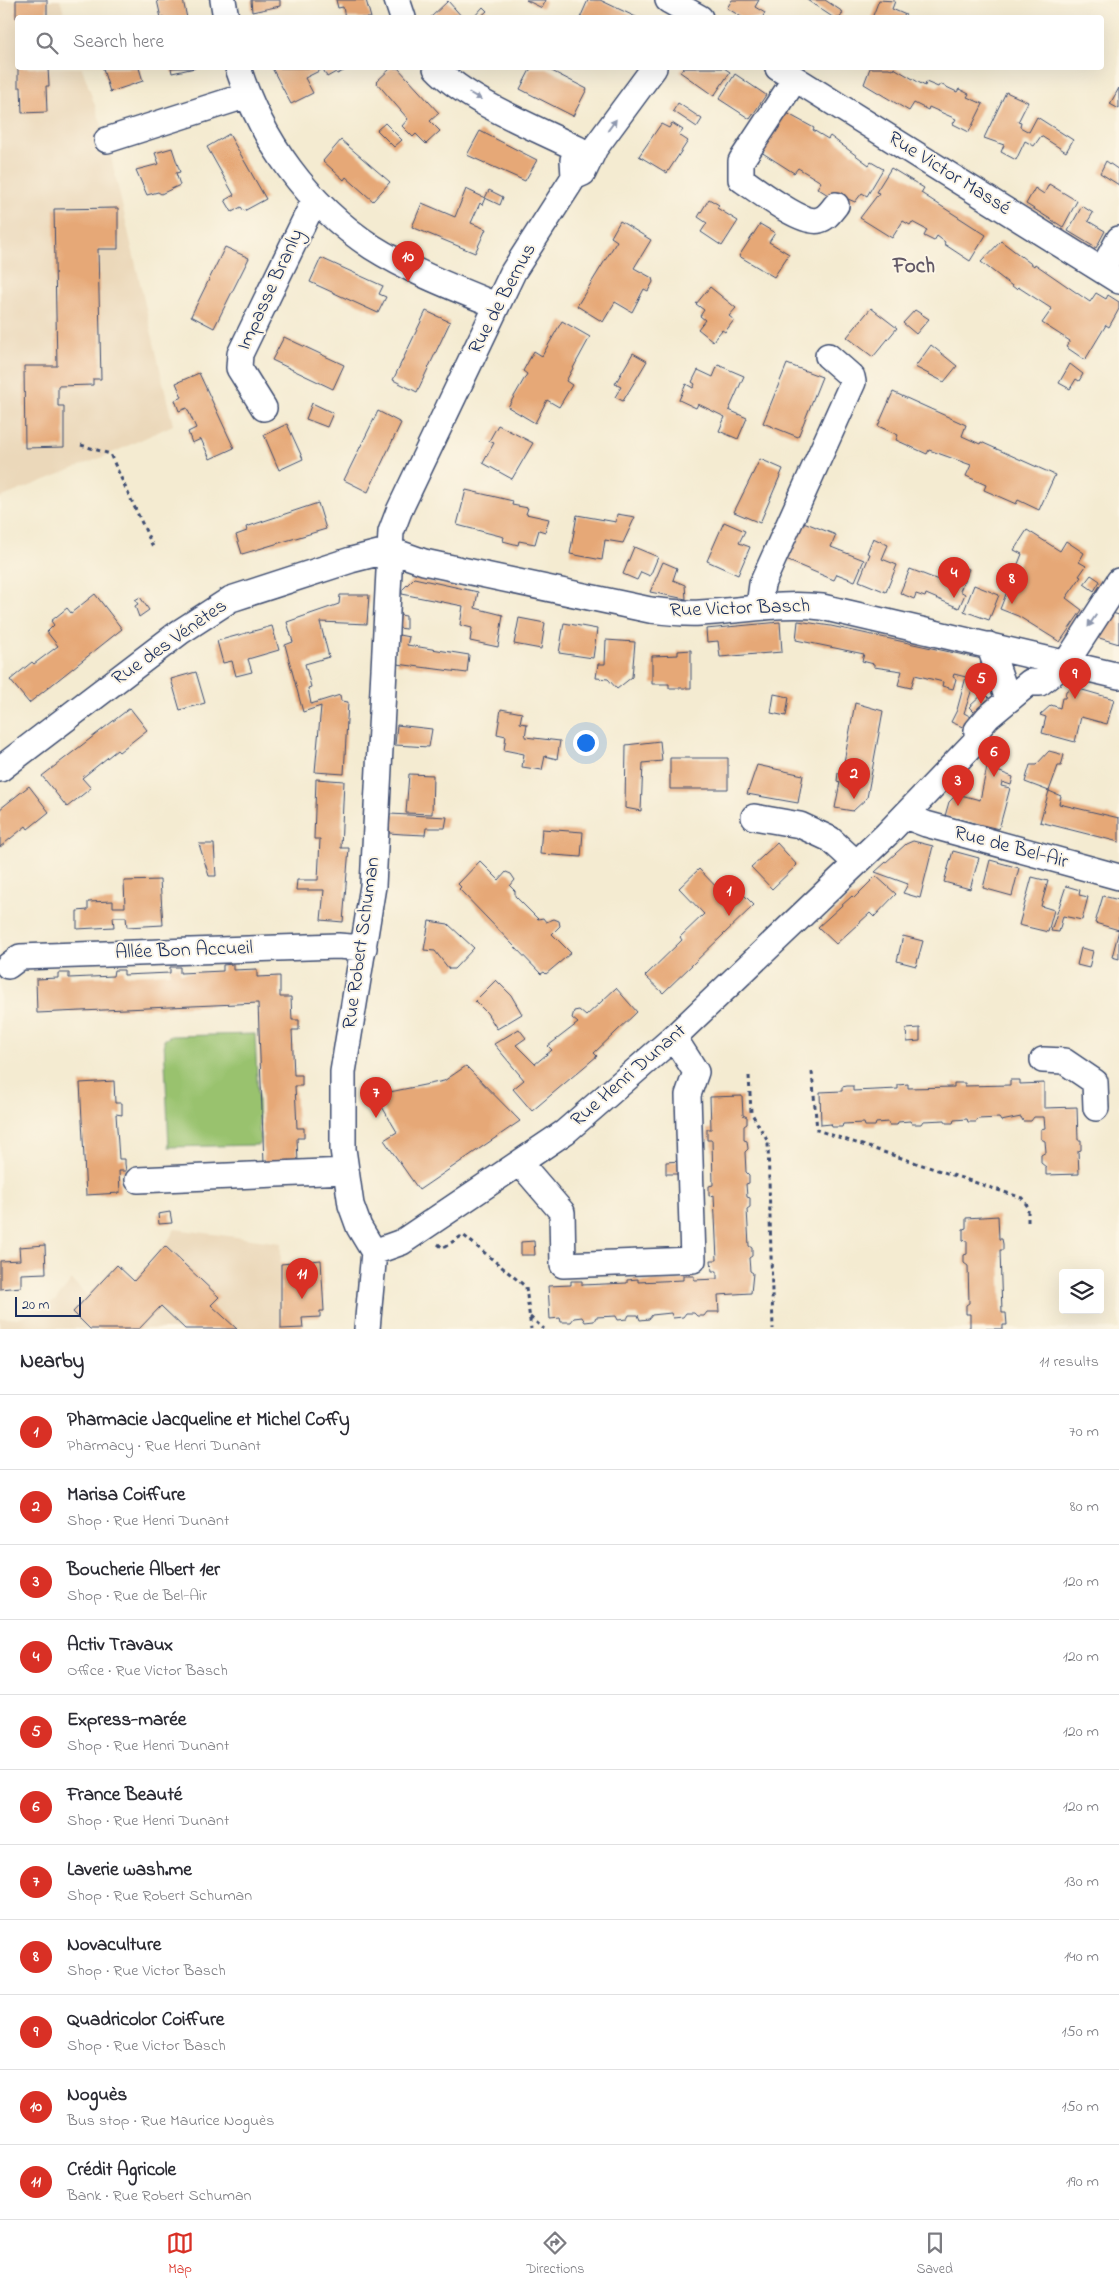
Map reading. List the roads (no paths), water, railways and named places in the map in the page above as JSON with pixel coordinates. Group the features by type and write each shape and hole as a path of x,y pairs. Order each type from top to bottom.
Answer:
{"street":[{"path":"223,0 226,15"},
{"path":"397,0 402,15"},
{"path":"668,0 696,12"},
{"path":"239,70 261,126 278,154 315,199 334,217 372,246 439,281 496,305"},
{"path":"438,70 454,84 477,98 587,149 652,70"},
{"path":"786,73 741,161 741,179 800,217 816,221 826,218 836,205"},
{"name":"Rue Victor Massé","path":"786,73 1110,276"},
{"path":"107,140 248,95"},
{"name":"Rue de Bernus","path":"390,550 391,532 399,511 496,305 513,272 574,178 573,160 587,149"},
{"name":"Impasse Branly","path":"264,408 239,368 240,354 315,199"},
{"path":"1110,276 1119,239"},
{"path":"759,606 762,584 853,382 852,377 828,356"},
{"name":"Rue Victor Basch","path":"390,550 424,562 650,610 700,613 759,606 804,605 822,607 1066,662 1119,676"},
{"name":"Rue des Vénètes","path":"0,769 180,632 231,599 352,560 390,550"},
{"name":"Rue Robert Schuman","path":"374,1252 359,1227 351,1205 342,1123 343,1072 373,886 390,550"},
{"name":"Rue Henri Dunant","path":"374,1252 402,1242 565,1132 672,1040 904,816 977,740 977,730 1008,700 1030,682 1040,683 1066,662 1119,581"},
{"path":"989,645 1008,700"},
{"name":"Rue Henri Dunant","path":"977,740 986,740 1041,692 1040,683"},
{"name":"Rue de Bel-Air","path":"904,816 926,824 1119,877"},
{"path":"754,817 800,826 822,835 830,839 856,863"},
{"name":"Allée Bon Accueil","path":"8,966 20,957 338,946 364,948"},
{"path":"520,1163 562,1212 564,1265 692,1260 688,1095 696,1072 680,1047 672,1040"},
{"path":"1043,1060 1064,1061 1095,1082 1096,1108"},
{"path":"138,1180 346,1171"},
{"path":"367,1329 374,1252"}],"place":[{"name":"Noguès","path":"408,282"},
{"name":"Activ Travaux","path":"954,598"},
{"name":"Novaculture","path":"1012,604"},
{"name":"Quadricolor Coiffure","path":"1075,699"},
{"name":"Express-marée","path":"981,704"},
{"name":"France Beauté","path":"994,777"},
{"name":"Marisa Coiffure","path":"854,799"},
{"name":"Boucherie Albert 1er","path":"958,806"},
{"name":"Pharmacie Jacqueline et Michel Coffy","path":"729,916"},
{"name":"Laverie wash.me","path":"376,1118"},
{"name":"Crédit Agricole","path":"302,1299"}],"district":[{"name":"Foch","path":"914,267"}]}
